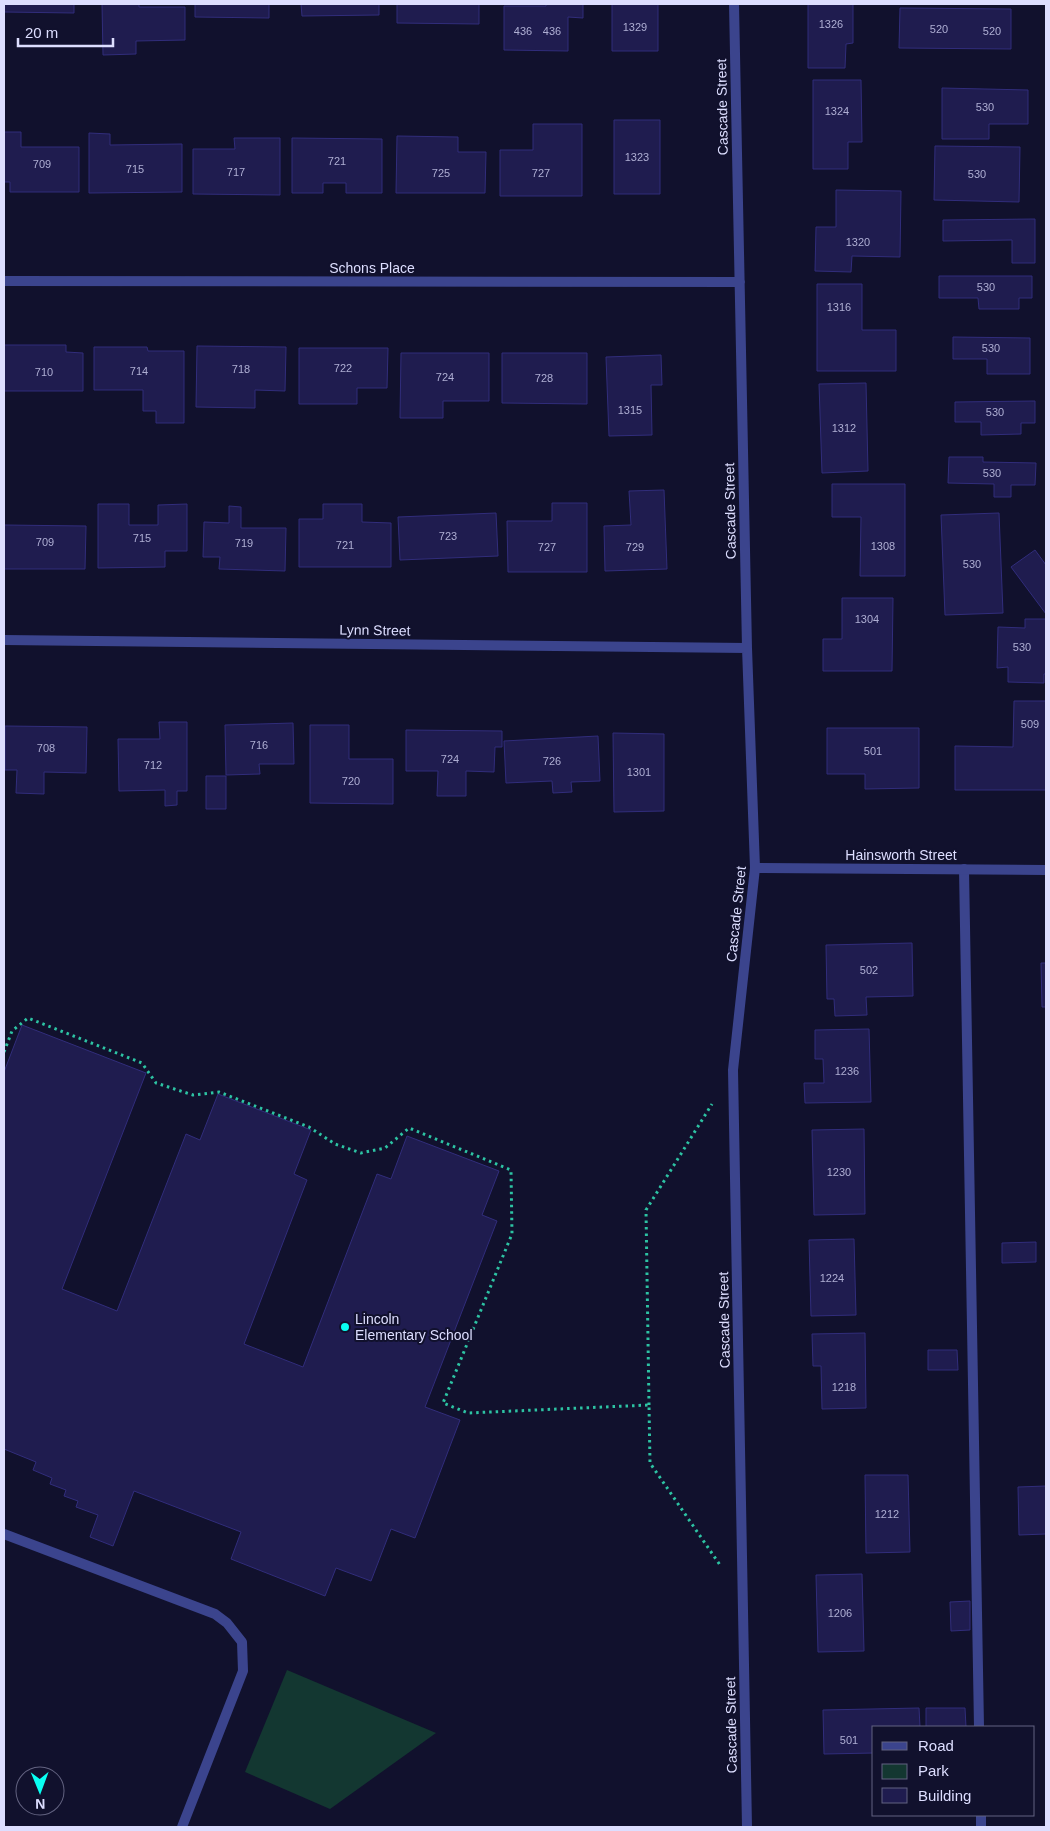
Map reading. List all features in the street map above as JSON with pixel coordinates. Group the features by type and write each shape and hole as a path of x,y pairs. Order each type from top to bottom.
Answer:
{"street":[{"name":"Cascade Street","path":"734,4 747,648 755,868 734,1070 747,1827"},
{"name":"Schons Place","path":"4,281 740,282"},
{"name":"Lynn Street","path":"4,640 747,648"},
{"name":"Hainsworth Street","path":"755,868 1046,870"},
{"path":"964,869 979,1726"},
{"path":"4,1534 215,1614 227,1623 242,1642 243,1671 182,1827"}],"path":[{"path":"4,1052 12,1030 28,1018 142,1063 156,1083 193,1095 218,1092 309,1127 335,1144 361,1153 385,1148 409,1128 510,1170 512,1234 443,1403 468,1413 649,1405"},
{"path":"713,1103 646,1210 649,1405 650,1463 721,1567"}],"green space":[{"path":"287,1670 436,1733 330,1809 245,1772"}],"building":[{"path":"4,4 74,4 74,13 4,12"},
{"path":"102,4 139,4 139,7 185,7 185,40 136,41 136,54 103,55"},
{"path":"195,4 269,4 269,18 195,17"},
{"path":"301,4 379,4 379,15 302,16"},
{"path":"397,4 479,4 479,24 397,23"},
{"path":"546,4 583,4 583,18 568,17 568,51 504,50 504,6 546,6"},
{"path":"612,4 658,4 658,51 612,51"},
{"path":"808,4 853,4 853,43 846,44 845,68 808,68"},
{"path":"900,8 1011,9 1011,49 899,48"},
{"path":"813,80 861,80 862,142 848,142 848,169 813,169"},
{"path":"942,88 1028,90 1028,124 989,124 989,139 942,139"},
{"path":"614,120 660,120 660,194 614,194"},
{"path":"533,124 582,124 582,196 500,196 500,150 533,150"},
{"path":"4,132 21,132 21,147 79,147 79,192 10,192 10,182 4,182"},
{"path":"89,133 110,134 110,145 182,144 182,192 89,193"},
{"path":"397,136 458,137 458,152 486,152 485,193 396,193"},
{"path":"234,138 280,138 280,195 193,194 193,149 235,149"},
{"path":"292,138 382,139 382,193 346,193 346,183 323,183 323,193 292,193"},
{"path":"935,146 1020,147 1019,202 934,200"},
{"path":"836,190 901,191 900,257 852,256 851,272 815,271 816,227 836,227"},
{"path":"1035,219 1035,263 1012,263 1012,240 943,241 943,220"},
{"path":"939,276 1032,276 1032,298 1019,298 1019,309 979,309 978,298 939,298"},
{"path":"817,284 862,284 862,330 896,330 896,371 817,371"},
{"path":"953,337 1030,338 1030,374 987,374 987,359 953,359"},
{"path":"4,345 66,345 66,352 83,353 83,391 4,391"},
{"path":"197,346 286,347 285,391 255,390 255,408 196,407"},
{"path":"94,347 147,347 148,351 184,351 184,423 156,423 156,411 143,411 143,390 94,390"},
{"path":"299,348 388,348 387,388 357,388 357,404 299,404"},
{"path":"401,353 489,353 489,401 443,401 443,418 400,418"},
{"path":"502,353 587,353 587,404 502,403"},
{"path":"661,355 662,385 651,385 652,435 609,436 606,357"},
{"path":"866,383 868,471 822,473 819,384"},
{"path":"1035,401 1035,423 1021,423 1021,434 981,435 981,422 955,422 955,402"},
{"path":"949,457 983,457 983,462 1036,463 1035,485 1011,485 1011,497 994,497 994,484 948,483"},
{"path":"832,484 905,484 905,576 860,576 861,517 832,517"},
{"path":"664,490 667,569 605,571 604,526 631,525 629,491"},
{"path":"552,503 587,503 587,572 508,572 507,521 552,521"},
{"path":"98,504 129,504 129,525 158,525 158,505 187,504 187,551 165,551 165,567 98,568"},
{"path":"323,504 362,504 362,522 391,523 391,567 299,567 299,519 323,519"},
{"path":"229,506 241,507 241,528 286,528 285,571 219,569 220,557 203,557 204,522 229,523"},
{"path":"496,513 498,556 400,560 398,517"},
{"path":"999,513 1003,613 945,615 941,515"},
{"path":"4,525 86,526 85,569 4,569"},
{"path":"1035,550 1046,565 1046,614 1011,567"},
{"path":"842,598 893,598 892,671 823,671 823,639 842,639"},
{"path":"1025,619 1046,619 1046,674 1044,674 1044,683 1008,682 1008,667 997,668 998,627 1025,628"},
{"path":"1014,701 1046,701 1046,790 955,790 955,746 1013,747"},
{"path":"159,722 187,722 187,791 177,791 177,805 165,806 165,790 119,791 118,739 160,739"},
{"path":"293,723 294,764 259,764 260,774 226,775 225,725"},
{"path":"310,725 349,725 349,759 393,759 393,804 310,803"},
{"path":"5,726 87,727 86,773 44,772 44,794 16,793 17,770 5,770"},
{"path":"827,728 919,728 919,788 865,789 865,774 827,774"},
{"path":"406,730 502,731 502,747 495,747 494,772 466,771 466,796 437,796 438,771 406,771"},
{"path":"613,733 664,734 664,811 614,812"},
{"path":"598,736 600,781 571,782 572,792 553,793 552,781 506,783 504,741"},
{"path":"206,776 226,776 226,809 206,809"},
{"path":"912,943 913,996 866,997 867,1015 835,1016 834,999 827,999 826,945"},
{"path":"1041,963 1046,963 1046,1007 1042,1007"},
{"path":"22,1025 146,1073 62,1289 117,1311 186,1134 200,1140 218,1094 311,1130 294,1174 307,1180 244,1344 303,1367 377,1174 391,1179 407,1136 499,1171 482,1215 497,1221 425,1407 460,1420 415,1538 391,1529 371,1581 336,1568 325,1596 231,1559 241,1532 134,1491 113,1546 90,1537 98,1515 76,1507 78,1501 64,1496 66,1490 50,1484 52,1478 33,1470 36,1462 4,1449 4,1072"},
{"path":"869,1029 871,1102 805,1103 804,1083 824,1083 823,1059 815,1059 815,1030"},
{"path":"864,1129 865,1214 814,1215 812,1130"},
{"path":"854,1239 856,1315 811,1316 809,1240"},
{"path":"1036,1242 1036,1262 1002,1263 1002,1243"},
{"path":"865,1333 866,1408 822,1409 821,1366 813,1366 812,1334"},
{"path":"928,1350 957,1350 958,1370 928,1370"},
{"path":"865,1475 908,1475 910,1552 866,1553"},
{"path":"1046,1486 1046,1534 1019,1535 1018,1487"},
{"path":"862,1574 864,1651 818,1652 816,1575"},
{"path":"970,1601 970,1630 951,1631 950,1602"},
{"path":"919,1708 920,1726 872,1726 872,1753 824,1754 823,1710"},
{"path":"926,1708 965,1708 966,1726 926,1726"}],"place":[{"name":"Lincoln Elementary School","path":"345,1327"}]}
